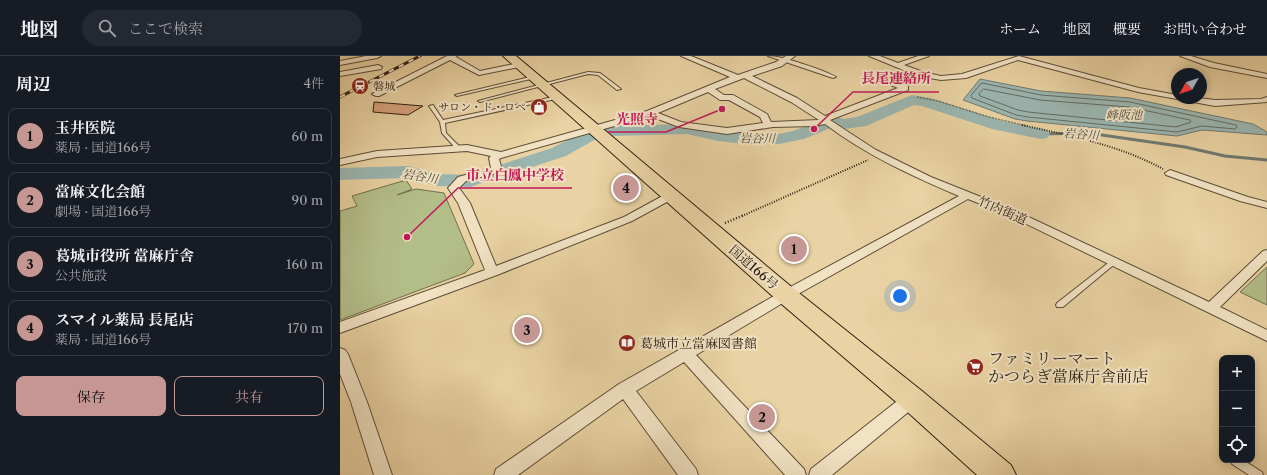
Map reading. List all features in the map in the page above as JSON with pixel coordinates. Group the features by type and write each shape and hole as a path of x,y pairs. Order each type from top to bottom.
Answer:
{"highway":[{"name":"国道166号","path":"514,60 600,132 786,295 912,399 1000,475"}],"street":[{"path":"340,64 377,56"},
{"path":"376,94 451,56 479,73 514,60"},
{"name":"竹内街道","path":"685,56 741,77 794,100 844,134 880,155 927,179 1012,213 1267,336"},
{"path":"492,272 464,203 453,188 462,179 497,170 494,158 499,155 600,132 741,77 779,64 791,56"},
{"path":"873,56 921,74 941,78 964,76 1017,57 1138,90 1171,96"},
{"path":"898,65 925,56"},
{"path":"1184,56 1213,65 1267,76"},
{"path":"340,74 378,67"},
{"path":"650,113 679,124 727,131 768,125 815,123 827,121 904,88 892,82 921,74"},
{"path":"710,89 723,98 730,97 764,116 768,125"},
{"path":"1207,101 1263,101 1267,99"},
{"path":"340,162 377,154 476,148 499,155"},
{"path":"1170,173 1244,199 1267,205"},
{"path":"340,328 492,272 628,219 672,195"},
{"path":"503,475 625,389 786,295 968,195"},
{"path":"1211,308 1267,254"},
{"path":"340,354 359,402 383,475"},
{"path":"686,354 797,475"},
{"path":"625,389 689,475"},
{"path":"818,475 912,399"}],"lane":[{"path":"770,56 834,77"},
{"path":"457,95 588,73 599,74 619,89"},
{"path":"480,101 538,81"},
{"path":"442,122 558,97"},
{"path":"431,106 442,122 444,132 459,149"},
{"path":"1060,305 1114,262"},
{"path":"1239,463 1258,475"}],"path":[{"path":"917,97 935,100 998,120 1080,138 1146,158 1170,173"},
{"path":"711,230 880,155"}],"green space":[{"path":"406,180 412,189 397,195 416,189 444,193 474,264 465,273 340,320 340,211 357,206 352,196"},
{"path":"1267,267 1267,305 1240,292"}],"water":[{"name":"峰阪池","path":"980,79 1041,91 1130,98 1253,124 1267,132 1267,135 1202,130 1177,136 1015,119 963,100"}],"building":[{"path":"374,102 423,106 408,115 373,112"}],"waterway":[{"name":"岩谷川","path":"340,174 408,172 438,180 470,181 559,152 591,135 612,131 687,129 718,136 743,139 779,139 798,135 832,121 844,124 860,122 912,100 924,101 998,125 1041,134"},
{"name":"岩谷川","path":"1041,134 1088,133 1185,147 1225,156 1267,160"}],"railway":[{"path":"340,97 420,56"}],"place":[{"name":"磐城","path":"360,86"},
{"name":"サロン・ド・ロペ","path":"539,107"},
{"name":"光照寺","path":"722,109"},
{"name":"長尾連絡所","path":"814,129"},
{"name":"スマイル薬局 長尾店","path":"626,188"},
{"name":"市立白鳳中学校","path":"407,237"},
{"name":"玉井医院","path":"794,249"},
{"name":"葛城市役所 當麻庁舎","path":"527,330"},
{"name":"葛城市立當麻図書館","path":"627,343"},
{"name":"ファミリーマート かつらぎ當麻庁舎前店","path":"975,367"},
{"name":"當麻文化会館","path":"762,417"}]}
